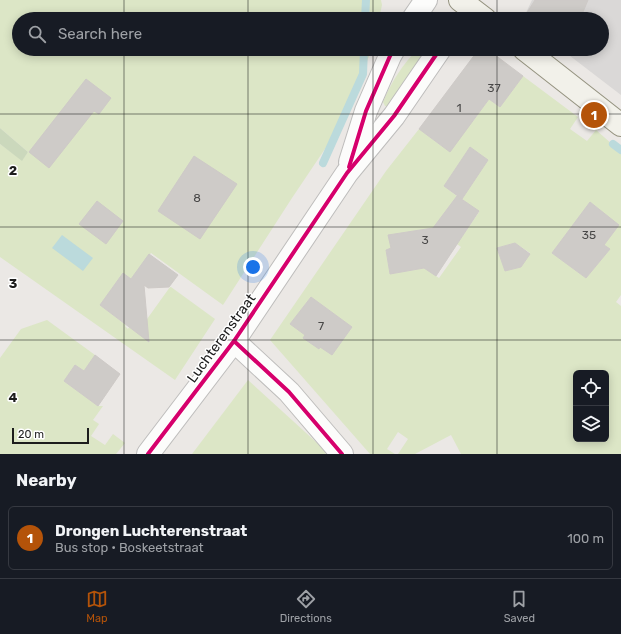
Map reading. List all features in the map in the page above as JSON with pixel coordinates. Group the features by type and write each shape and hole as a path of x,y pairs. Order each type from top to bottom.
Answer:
{"main road":[{"path":"533,56 621,125"}],"street":[{"path":"418,12 426,0"},
{"name":"Luchterenstraat","path":"347,173 366,111 390,56"},
{"name":"Luchterenstraat","path":"148,454 234,341 347,173 394,116 435,56"},
{"path":"234,341 289,392 342,454"}],"shaded area":[{"path":"532,0 621,0 621,95 570,56 609,56 609,12 526,12"}],"green space":[{"path":"0,0 381,0 382,5 380,12 12,12 12,56 369,56 339,128 223,305 151,253 131,279 123,273 100,305 126,325 125,326 128,329 129,327 137,333 171,287 215,319 175,380 0,257 0,144 22,160 28,152 0,128"},
{"path":"412,56 421,56 390,107 385,106 383,102 386,95"},
{"path":"523,76 578,117 570,129 587,141 596,130 621,152 621,295 616,302 621,306 621,454 461,454 451,435 415,454 398,454 408,439 398,432 387,449 395,454 370,454 270,340 386,171 419,129 443,147 474,120 489,99 500,107","holes":["470,147 488,160 462,199 479,212 457,244 461,247 439,278 424,268 390,274 386,250 391,248 389,235 433,228 457,196 444,186","590,202 619,225 604,245 610,249 586,278 552,253","515,243 530,253 521,267 505,271 497,248","311,297 352,327 332,355 320,347 319,349 303,338 305,335 290,324"]},
{"path":"0,128 28,152 22,161 0,144"},
{"path":"47,320 95,355 84,371 75,365 64,381 98,406 103,406 93,420 99,424 91,436 105,445 113,434 125,443 116,454 0,454 0,358 21,329"},
{"path":"248,380 327,452 325,454 192,454"}],"water":[{"path":"62,235 93,258 83,271 52,248"}],"building":[{"path":"535,0 588,0 583,12 527,12"},
{"path":"474,56 496,56 523,76 500,107 489,99 450,152 419,129"},
{"path":"86,79 111,98 99,114 94,111 49,168 29,152"},
{"path":"470,147 488,160 462,199 444,186"},
{"path":"194,156 237,184 200,239 158,211"},
{"path":"457,196 479,211 436,276 424,268 390,274 386,250 391,248 388,235 433,228"},
{"path":"97,201 123,221 106,244 79,224"},
{"path":"590,202 619,225 604,245 610,249 586,278 552,253"},
{"path":"515,243 530,254 521,267 505,271 497,248"},
{"path":"149,254 178,275 169,287 148,288 144,285 149,342 100,305 123,273 131,279"},
{"path":"311,297 352,327 332,355 320,347 319,349 303,338 305,335 290,324"},
{"path":"95,355 120,374 98,406 64,381 75,365 84,371"}],"waterway":[{"path":"365,12 366,0"},
{"path":"323,163 363,74 364,56"},
{"path":"613,144 621,150"}],"cycle path":[{"path":"349,167 366,111 390,56"},
{"path":"148,454 234,341 347,173 394,116 435,56"},
{"path":"234,341 289,392 342,454"}],"place":[{"name":"Drongen Luchterenstraat","path":"594,115"}]}
